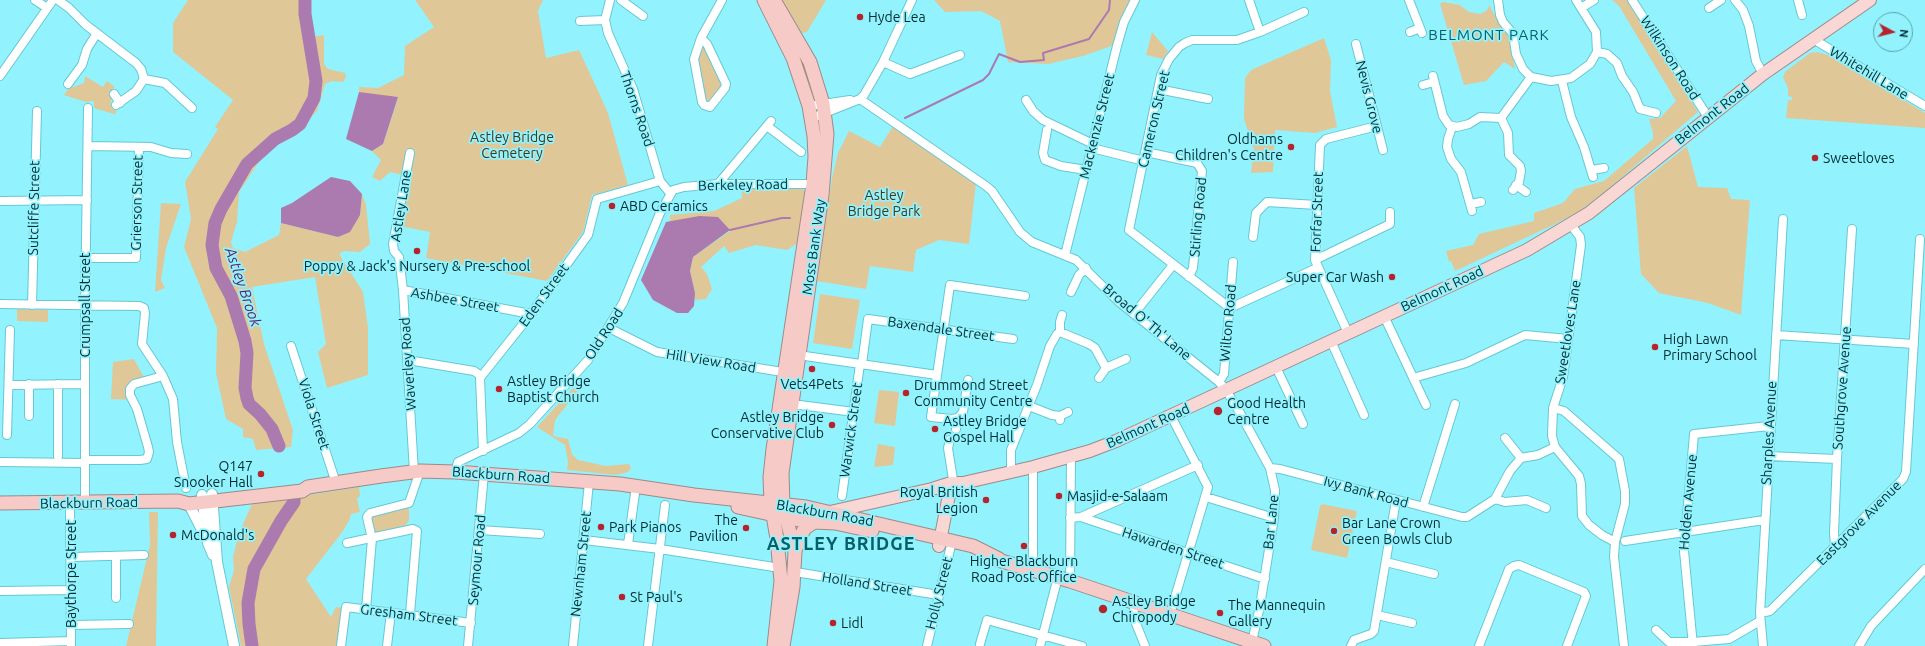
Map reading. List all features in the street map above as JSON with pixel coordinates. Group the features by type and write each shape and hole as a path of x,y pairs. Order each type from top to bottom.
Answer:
{"highway":[{"name":"Moss Bank Way","path":"764,0 793,58 811,112 815,157 790,373 770,477 780,510"},
{"name":"Moss Bank Way","path":"774,0 810,62 824,109 827,134 822,195 798,355 790,373 792,404 782,473 780,510"},
{"name":"Blackburn Road","path":"0,503 184,502 184,497 207,499 302,491 308,487 336,482 417,472 455,472 636,486 780,510 833,517 946,543 979,556 999,559 1033,569 1261,645"},
{"path":"740,501 760,493 765,488 770,477"},
{"name":"Blackburn Road","path":"694,496 740,501 780,510 814,522 833,517"},
{"path":"780,510 795,552"},
{"path":"774,646 780,587 780,510"},
{"path":"783,646 795,572 795,552 805,528 814,522"}],"main road":[{"name":"Belmont Road","path":"954,487 1033,467 1116,441 1171,416 1223,386 1276,367 1527,250 1571,225 1610,197 1763,74 1870,0"},
{"path":"833,517 938,488 945,490 954,487 946,543"}],"street":[{"path":"35,0 47,8"},
{"path":"0,76 53,0"},
{"path":"58,0 136,63 143,73 144,79 136,91 118,104 114,94"},
{"path":"580,21 605,20 610,0"},
{"path":"622,0 643,16"},
{"path":"701,38 707,44 726,84 725,88 710,107 704,105 702,102 694,59 701,38 722,0"},
{"path":"811,112 860,99 883,62 912,0"},
{"name":"Mackenzie Street","path":"1065,255 1121,34 1135,0"},
{"path":"1249,0 1260,32"},
{"path":"1409,0 1421,30 1410,32"},
{"path":"1498,0 1503,22 1513,34 1518,62 1531,77 1551,81 1562,81 1571,78 1590,64 1597,52 1596,32 1577,0"},
{"path":"1581,8 1594,0"},
{"name":"Wilkinson Road","path":"1632,0 1708,117"},
{"path":"1709,8 1721,0"},
{"path":"1735,0 1743,10 1749,26 1756,61 1763,74"},
{"path":"1798,0 1802,15"},
{"name":"Cameron Street","path":"1173,265 1128,230 1164,67 1174,52 1185,43 1192,40 1237,40 1260,32 1304,12"},
{"name":"Thorns Road","path":"605,20 613,46 633,90 660,181 672,191"},
{"path":"68,84 79,77 87,49 97,33"},
{"name":"Whitehill Lane","path":"1813,39 1925,106"},
{"name":"Nevis Grove","path":"1356,44 1383,150"},
{"path":"1597,52 1607,54 1617,63 1622,76 1644,115 1656,113"},
{"path":"883,62 910,74 960,55"},
{"path":"1501,118 1531,77"},
{"path":"144,79 165,84 181,103 192,108"},
{"path":"1424,84 1433,79 1443,116 1452,127"},
{"path":"1562,81 1570,117 1584,146 1593,174 1604,168"},
{"path":"1158,89 1208,99"},
{"name":"Broad O' Th' Lane","path":"860,99 986,186 992,191 1020,232 1032,242 1076,260 1086,268 1115,299 1223,386"},
{"path":"1025,99 1033,111 1043,120 1092,146 1144,161"},
{"name":"Crumpsall Street","path":"85,503 85,305 88,108"},
{"path":"811,112 824,109"},
{"name":"Sutcliffe Street","path":"32,304 37,111"},
{"path":"1452,127 1469,124 1480,117 1501,118"},
{"path":"1501,118 1508,133 1509,155 1520,166 1521,171 1514,187 1526,192"},
{"path":"718,184 769,124 801,152"},
{"name":"Forfar Street","path":"1348,333 1316,264 1320,145 1322,141 1377,126"},
{"path":"1452,127 1447,147 1451,159 1461,172 1471,207 1481,202"},
{"path":"1047,130 1043,153 1044,160 1061,166 1086,170"},
{"path":"88,146 151,147 171,153 188,154"},
{"name":"Grierson Street","path":"86,258 136,258 138,147"},
{"name":"Stirling Road","path":"1146,152 1197,163 1202,171 1193,268 1189,277"},
{"name":"Astley Lane","path":"399,257 394,251 393,244 410,153"},
{"name":"Eden Street","path":"481,376 531,314 588,235 597,199 660,181"},
{"name":"Berkeley Road","path":"672,191 684,187 718,184 813,184"},
{"name":"Old Road","path":"455,472 458,462 519,433 530,424 588,360 623,303 672,191"},
{"path":"0,201 87,200"},
{"path":"1253,237 1256,213 1267,202 1317,205"},
{"path":"1134,314 1173,265 1230,308 1390,224 1390,212"},
{"name":"Sharples Avenue","path":"1763,646 1760,617 1764,520 1783,219"},
{"name":"Sweetloves Lane","path":"1555,447 1552,436 1553,408 1563,377 1581,244 1580,237 1571,225"},
{"name":"Southgrove Avenue","path":"1835,546 1834,534 1837,460 1852,229"},
{"name":"Eastgrove Avenue","path":"1656,630 1668,642 1693,644 1728,639 1770,611 1903,479 1906,472 1920,239"},
{"name":"Waverley Road","path":"399,257 403,290 417,472"},
{"name":"Wilton Road","path":"1223,386 1233,262"},
{"path":"1071,292 1078,275 1086,268"},
{"path":"958,418 952,419 932,417 950,286 1025,296"},
{"name":"Ashbee Street","path":"403,290 531,314"},
{"path":"0,304 139,306 144,308 143,347 163,376 175,405 177,442 186,488"},
{"path":"1011,472 1011,450 1030,406 1050,346 1057,334 1060,332 1062,315"},
{"path":"1384,316 1426,405"},
{"name":"Baxendale Street","path":"868,319 1013,339"},
{"name":"Warwick Street","path":"842,496 868,319"},
{"name":"Hill View Road","path":"609,328 658,352 790,373"},
{"path":"7,435 7,391 13,341 10,330"},
{"path":"1060,332 1095,348 1106,368"},
{"path":"1413,378 1466,363 1525,335 1568,340"},
{"path":"1776,335 1914,344"},
{"path":"1330,341 1364,415"},
{"name":"Viola Street","path":"291,346 336,482"},
{"path":"798,355 937,375"},
{"path":"1099,378 1106,368 1126,359"},
{"path":"408,360 474,371 481,376 479,383 483,451"},
{"path":"1276,367 1303,424"},
{"path":"0,462 144,460 149,456 148,447 137,409 130,395 130,389 134,384 163,376"},
{"path":"956,429 958,418 963,412 968,380"},
{"path":"9,384 85,384"},
{"path":"29,384 29,416"},
{"path":"58,384 60,453"},
{"name":"Bar Lane","path":"1223,386 1240,412 1270,468 1275,490 1274,518 1265,579 1261,645"},
{"path":"792,404 854,412"},
{"path":"1423,507 1455,404"},
{"path":"1030,406 1060,418 1068,412"},
{"path":"1553,408 1564,411 1619,460 1625,491 1625,504 1615,542 1615,571 1624,646"},
{"path":"1170,614 1206,497 1208,485 1171,416"},
{"name":"Holden Avenue","path":"1693,644 1684,551 1694,434 1769,426"},
{"path":"1505,438 1520,458"},
{"path":"950,440 948,448 954,487"},
{"path":"1546,508 1527,500 1505,502 1496,499 1510,471 1520,458 1538,454 1555,447 1579,476 1582,516 1589,525 1602,535 1615,542"},
{"path":"1040,646 1064,579 1070,518 1071,456"},
{"path":"1768,456 1837,460"},
{"path":"1070,518 1081,517 1198,465"},
{"path":"1033,467 1033,569"},
{"name":"Ivy Bank Road","path":"1270,468 1280,469 1462,517 1474,514 1496,499"},
{"path":"366,609 372,539 366,520 368,516 409,503 417,472"},
{"name":"Seymour Road","path":"468,646 480,530 484,474"},
{"name":"Newnham Street","path":"573,646 590,482"},
{"path":"628,544 636,486"},
{"path":"1206,497 1274,518"},
{"path":"207,499 208,543"},
{"path":"207,499 217,562 234,646"},
{"path":"1351,646 1354,640 1373,633 1396,500"},
{"path":"184,502 208,543 217,562"},
{"name":"Baythorpe Street","path":"70,503 71,644"},
{"path":"648,646 665,505"},
{"name":"Hawarden Street","path":"1081,517 1189,552 1265,579"},
{"path":"1625,541 1764,520"},
{"path":"347,543 372,539 413,529 416,531 410,614"},
{"path":"480,530 540,534"},
{"path":"584,540 660,548 780,568"},
{"name":"Holly Street","path":"927,646 939,595 946,543"},
{"path":"71,557 144,555"},
{"path":"116,556 116,598"},
{"path":"1386,562 1434,574"},
{"path":"1479,646 1509,569 1519,565 1584,592 1586,596 1567,646"},
{"path":"1859,646 1871,626 1925,569"},
{"name":"Holland Street","path":"795,572 939,595"},
{"path":"0,591 71,590"},
{"path":"1135,603 1133,616 1146,646"},
{"name":"Gresham Street","path":"341,646 346,607 471,623"},
{"path":"387,646 391,612"},
{"path":"1377,615 1412,623"},
{"path":"980,644 987,620 1082,646"},
{"path":"71,625 129,624"},
{"path":"0,642 71,644"}],"green space":[{"path":"188,0 308,0 307,2 312,37 324,35 324,64 328,69 345,73 346,77 343,82 332,81 325,84 317,111 297,132 266,151 239,192 237,222 231,242 233,248 245,252 279,235 281,223 338,237 360,215 362,194 366,205 370,244 360,252 344,251 339,254 363,292 368,328 368,375 327,388 318,352 326,344 315,277 252,287 264,344 293,430 291,447 256,450 253,439 243,437 243,429 226,419 216,373 217,328 184,247 191,219 185,182 218,129 215,127 233,100 173,52 173,23"},
{"name":"Astley Bridge Cemetery","path":"415,0 543,0 538,11 546,58 579,50 608,113 628,185 592,195 583,232 547,281 426,258 430,232 400,226 410,177 390,172 380,181 372,177 381,160 372,151 383,144 398,98 359,92 359,87 378,88 404,75 405,46 434,27"},
{"path":"782,0 826,0 807,32 802,33"},
{"path":"934,0 1130,0 1114,45 1083,56 1048,64 1008,62 1000,21 981,11 945,12"},
{"path":"1612,0 1627,0 1698,112 1581,210 1555,224 1455,271 1451,261 1449,262 1446,251 1473,245 1479,234 1534,221 1534,213 1563,203 1575,189 1604,181 1653,139 1649,119 1660,118 1676,101 1619,6"},
{"path":"1443,2 1460,5 1469,12 1480,14 1486,11 1490,5 1492,11 1508,35 1515,69 1504,62 1486,81 1464,85 1440,4"},
{"path":"1152,32 1168,51 1163,59 1146,55"},
{"path":"1324,38 1331,60 1330,91 1337,127 1315,133 1275,130 1273,172 1251,173 1254,150 1244,119 1245,78 1251,70"},
{"path":"704,47 723,79 722,88 709,103 706,103 697,58 701,48"},
{"path":"1817,52 1829,55 1925,113 1925,128 1786,118 1788,100 1792,100 1792,97 1788,96 1788,88 1783,77 1785,72 1810,53"},
{"path":"85,76 103,87 107,81 115,87 109,94 111,98 111,108 117,111 116,113 114,114 94,108 94,101 86,102 64,95 68,89 84,83"},
{"name":"Astley Bridge Park","path":"893,126 976,183 969,244 939,240 916,250 913,272 870,266 866,289 817,281 832,178 838,153 849,131 880,147"},
{"path":"1687,146 1698,187 1727,188 1731,199 1750,200 1741,315 1708,303 1659,293 1641,274 1634,188"},
{"path":"741,186 803,189 805,193 798,243 787,250 756,245 729,253 724,246 701,267 707,274 712,289 706,299 695,300 690,271 693,257 730,231 699,216 670,222 670,215 714,211 742,198"},
{"path":"161,203 181,204 166,248 161,280 165,288 155,292"},
{"path":"820,294 860,300 852,349 813,343"},
{"path":"17,309 48,310 48,322 17,321"},
{"path":"134,359 146,381 134,384 133,400 111,399 113,362"},
{"path":"573,388 578,391 555,420 553,436 568,439 572,454 578,460 606,466 629,464 631,468 628,472 616,475 567,470 568,461 565,445 537,427"},
{"path":"879,390 899,392 895,426 874,423"},
{"path":"878,444 895,447 893,465 874,467"},
{"path":"359,487 360,496 357,499 360,512 351,514 350,519 343,531 306,579 331,617 336,607 349,609 344,646 241,646 229,587 234,570 233,557 239,533 252,504"},
{"name":"Bar Lane Crown Green Bowls Club","path":"1322,504 1357,511 1347,558 1311,550 1320,506"},
{"path":"409,505 409,520 406,525 374,534 370,519 375,515"},
{"path":"149,512 158,512 156,646 126,646 150,545"}],"shaded area":[{"path":"359,92 398,97 383,144 372,151 346,139"},
{"path":"331,177 350,181 362,194 360,215 350,232 338,237 281,223 281,208 292,203"},
{"path":"699,216 718,217 730,230 693,257 690,271 695,293 694,306 688,313 677,313 653,300 641,280 666,222"}],"waterway":[{"name":"Astley Brook","path":"279,446 272,429 260,414 249,404 245,388 247,353 245,341 231,296 216,268 212,245 215,223 221,209 247,164 275,139 300,124 314,98 316,81 305,14 305,0"},
{"path":"905,118 983,80 989,74 999,54 1020,62 1044,60 1043,53 1089,39 1109,10 1110,0"},
{"path":"730,230 782,218 790,218"},
{"name":"Astley Brook","path":"252,646 248,603 254,569 281,521 294,502 294,498"}],"place":[{"name":"Hyde Lea","path":"860,17"},
{"name":"Oldhams Children's Centre","path":"1291,147"},
{"name":"Sweetloves","path":"1815,158"},
{"name":"ABD Ceramics","path":"612,206"},
{"name":"Poppy & Jack's Nursery & Pre-school","path":"417,251"},
{"name":"Super Car Wash","path":"1392,277"},
{"name":"High Lawn Primary School","path":"1655,347"},
{"name":"Vets4Pets","path":"812,369"},
{"name":"Astley Bridge Baptist Church","path":"499,389"},
{"name":"Drummond Street Community Centre","path":"906,393"},
{"name":"Good Health Centre","path":"1218,411"},
{"name":"Astley Bridge Conservative Club","path":"832,425"},
{"name":"Astley Bridge Gospel Hall","path":"935,429"},
{"name":"Q147 Snooker Hall","path":"261,474"},
{"name":"Masjid-e-Salaam","path":"1059,496"},
{"name":"Royal British Legion","path":"986,500"},
{"name":"Park Pianos","path":"601,527"},
{"name":"The Pavilion","path":"746,528"},
{"name":"Bar Lane Crown Green Bowls Club","path":"1334,531"},
{"name":"McDonald's","path":"173,535"},
{"name":"Higher Blackburn Road Post Office","path":"1024,546"},
{"name":"St Paul's","path":"622,597"},
{"name":"Astley Bridge Chiropody","path":"1103,609"},
{"name":"The Mannequin Gallery","path":"1220,613"},
{"name":"Lidl","path":"833,623"}],"district":[{"name":"BELMONT PARK","path":"1489,35"},
{"name":"ASTLEY BRIDGE","path":"841,544"}]}
